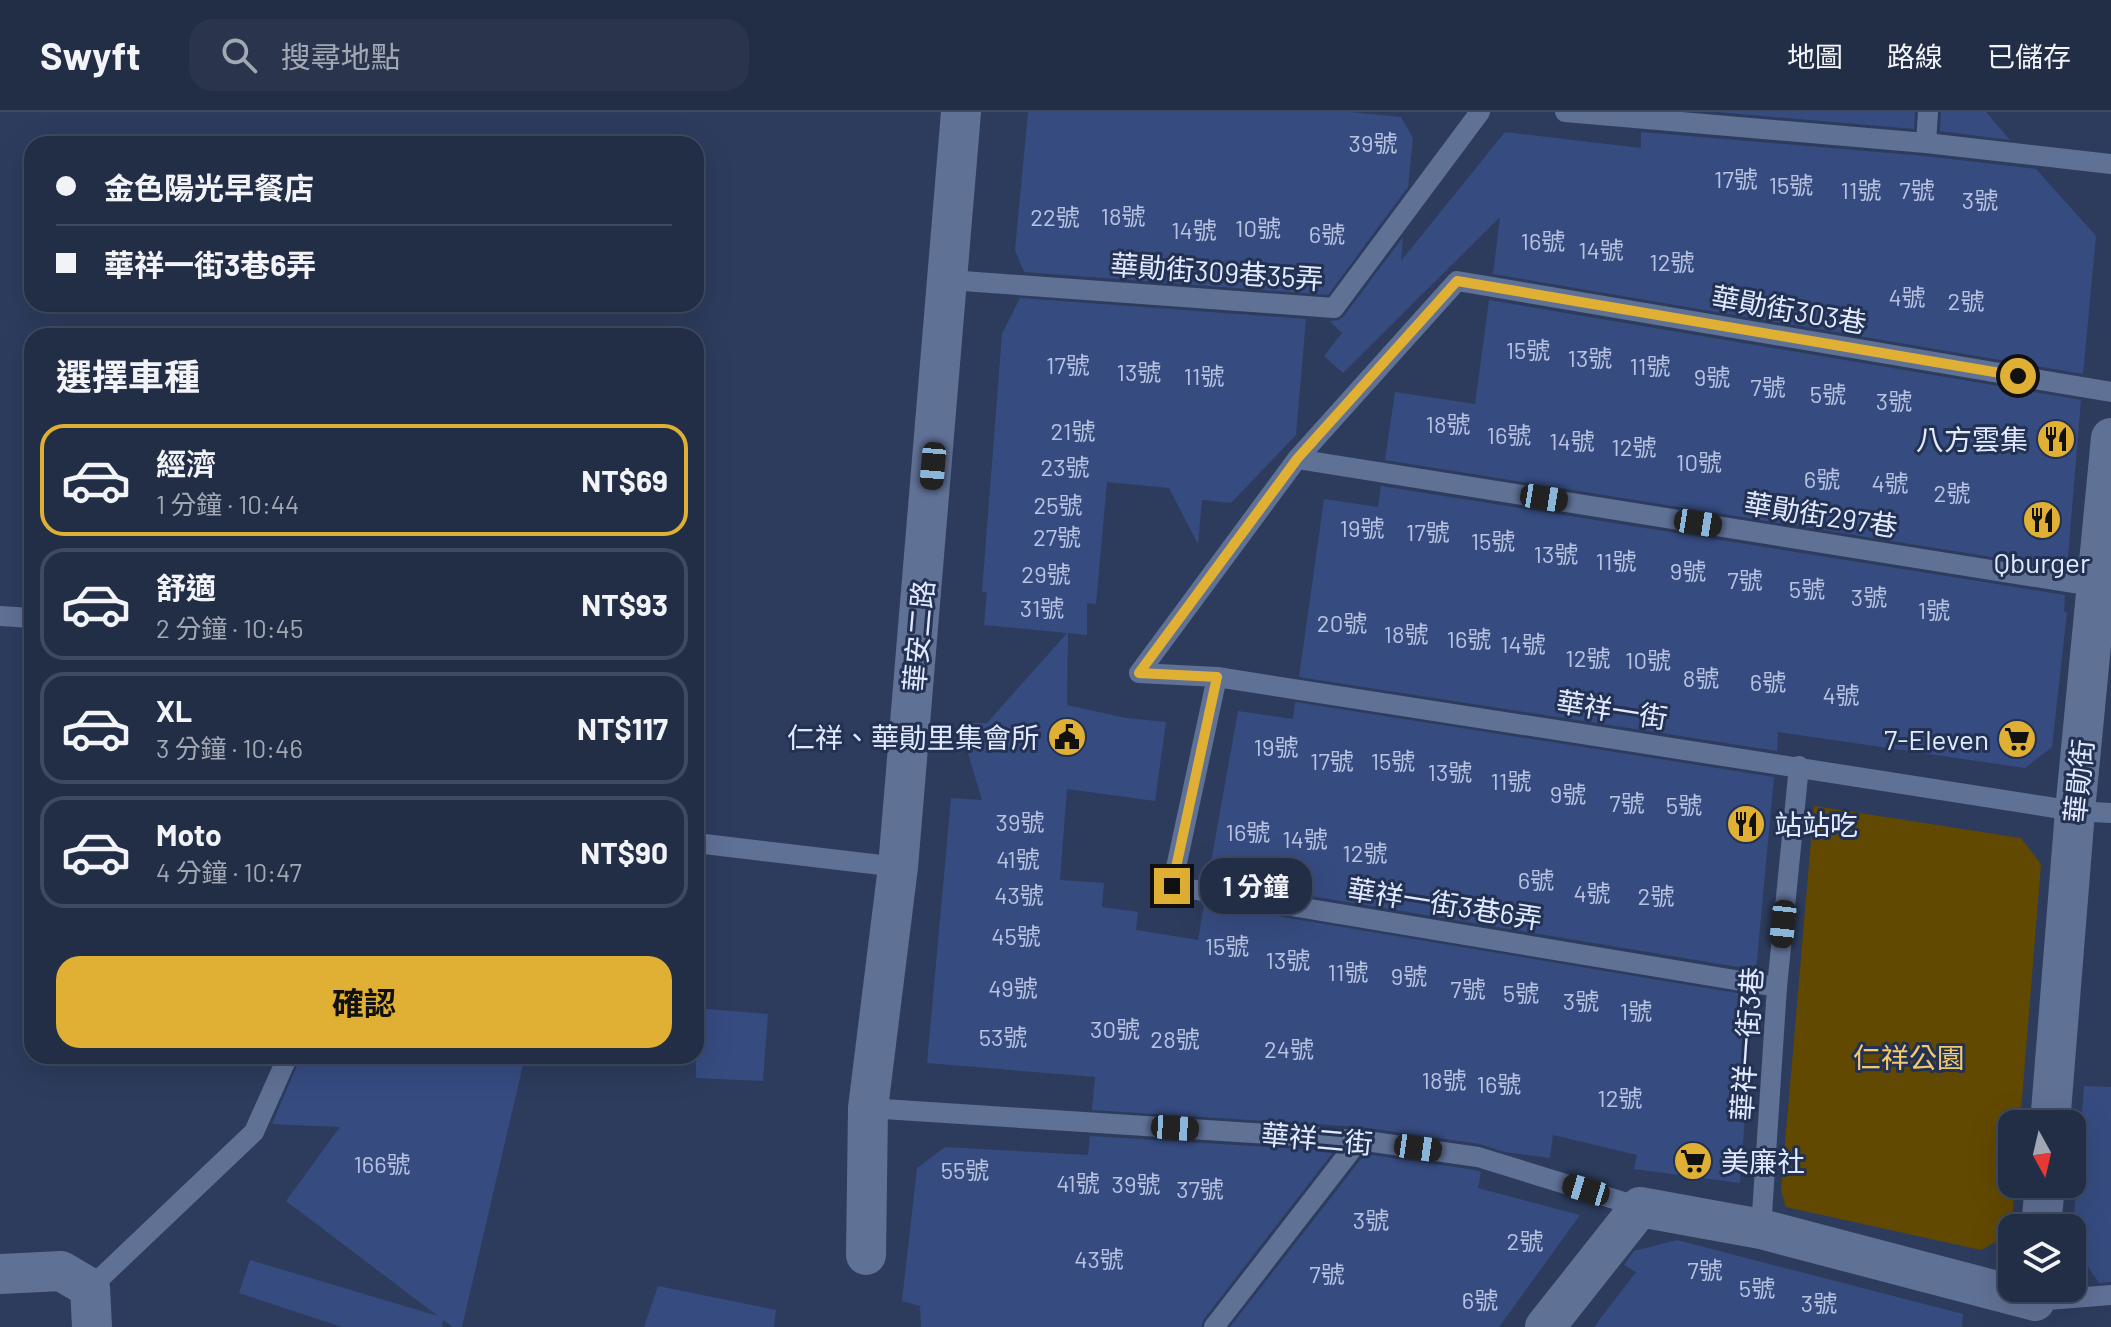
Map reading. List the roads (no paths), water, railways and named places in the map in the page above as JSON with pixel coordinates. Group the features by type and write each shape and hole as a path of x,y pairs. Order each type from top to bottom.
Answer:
{"street":[{"name":"華安二路","path":"866,1255 868,1108 898,867 961,112"},
{"name":"華勛街","path":"2052,1110 2093,812 2098,587 2111,438"},
{"name":"華祥二街","path":"1640,1207 1761,1229 2035,1305"},
{"path":"1545,1327 1640,1207"},
{"path":"0,1274 61,1271 91,1308"}],"lane":[{"name":"華勛街309巷35弄","path":"949,280 1334,308 1480,112"},
{"path":"1565,112 1658,116 2111,164"},
{"path":"1926,143 1928,112"},
{"name":"華勛街303巷","path":"1297,459 1457,281 2111,392"},
{"name":"華勛街297巷","path":"1297,459 2098,587"},
{"name":"華祥一街","path":"1297,459 1139,673 1217,677 2093,812"},
{"path":"0,616 24,618"},
{"name":"華祥一街3巷6弄","path":"1217,677 1172,886 1777,987"},
{"name":"華祥一街3巷","path":"1761,1229 1777,987 1799,766"},
{"path":"704,844 898,867"},
{"path":"91,1308 254,1132 284,1064"},
{"name":"華祥二街","path":"868,1108 1359,1140 1478,1157 1640,1207"},
{"path":"1214,1327 1359,1140"},
{"path":"2035,1305 2111,1295"}],"place":[{"name":"八方雲集","path":"2056,439"},
{"name":"Qburger","path":"2042,520"},
{"name":"仁祥、華勛里集會所","path":"1067,737"},
{"name":"7-Eleven","path":"2017,739"},
{"name":"站站吃","path":"1746,824"},
{"name":"美廉社","path":"1693,1161"}],"park label":[{"name":"仁祥公園","path":"1909,1057"}]}
